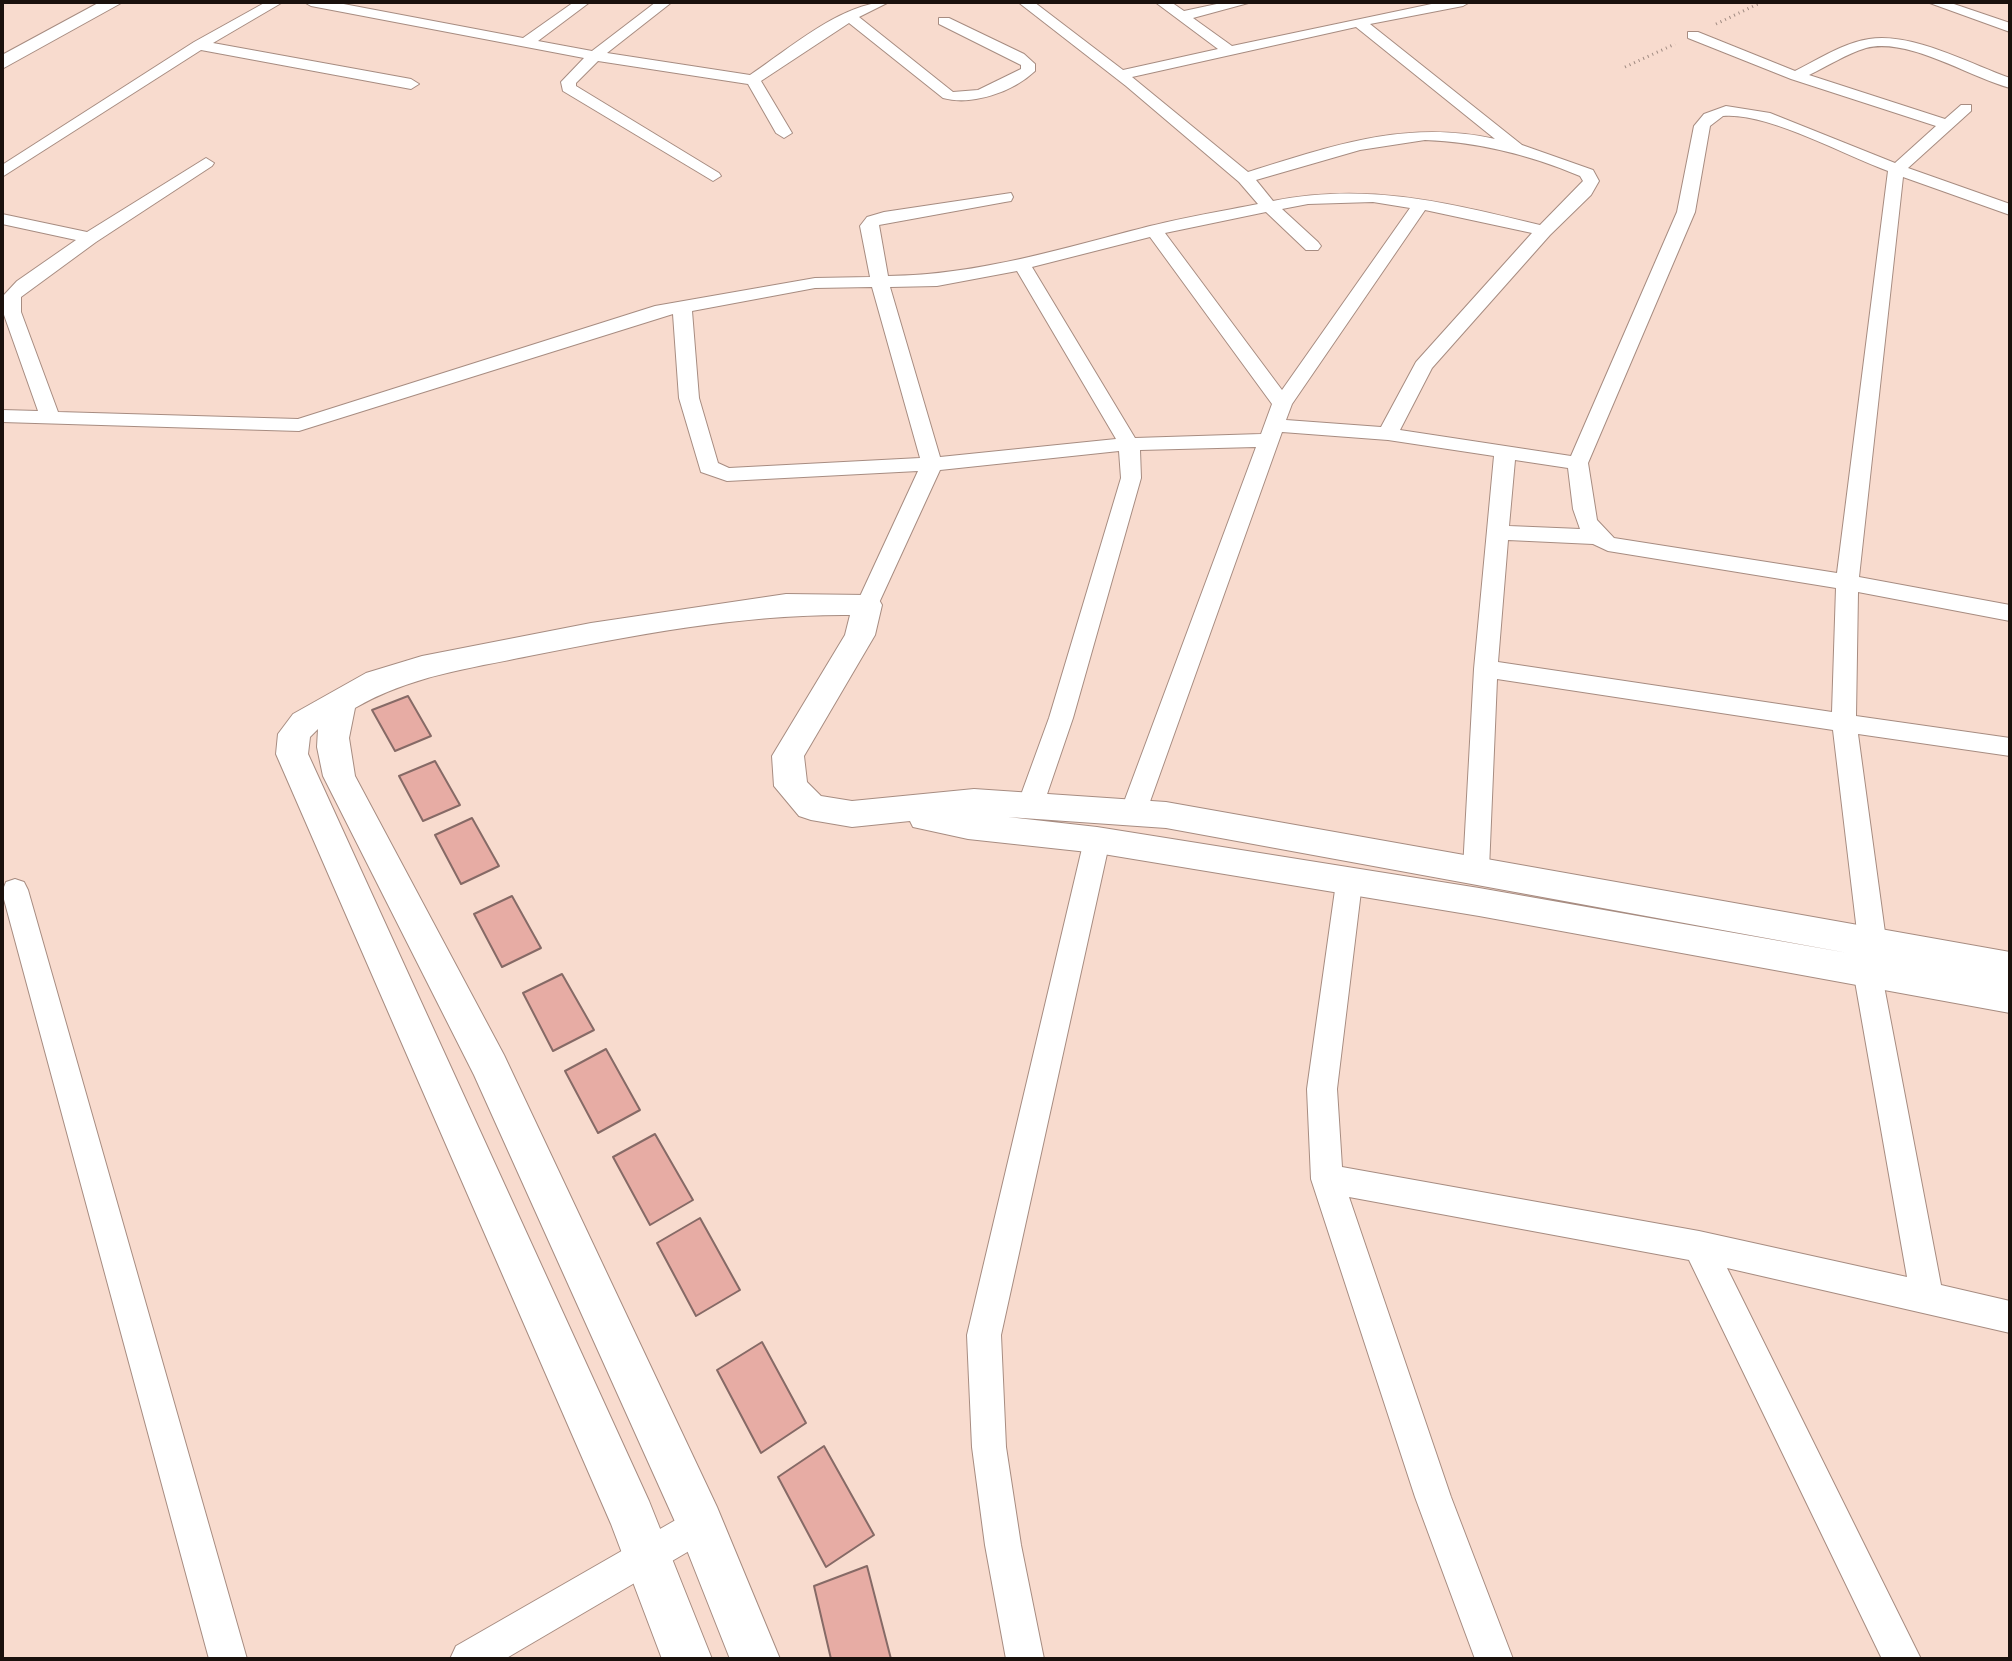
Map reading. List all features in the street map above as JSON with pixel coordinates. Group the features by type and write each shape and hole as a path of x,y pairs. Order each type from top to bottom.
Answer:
{"street":[{"path":"2,50 90,2"},
{"path":"2,63 114,2"},
{"path":"2,172 199,45 276,2"},
{"path":"311,2 595,56 753,80 849,16 882,2"},
{"path":"526,43 583,2"},
{"path":"665,2 595,56 569,82 568,88 713,176"},
{"path":"1025,2 1245,178 1268,205 1312,246"},
{"path":"1162,2 1229,50"},
{"path":"1182,16 1245,2"},
{"path":"1120,75 1463,2"},
{"path":"1934,2 2010,28"},
{"path":"849,16 948,95 959,98 982,94 1028,71 1028,64 1019,57 944,21"},
{"path":"1359,22 1517,148"},
{"path":"1693,35 1796,76 1948,125"},
{"path":"1796,76 1858,46 1882,41 1913,48 2010,83"},
{"path":"199,45 411,84"},
{"path":"753,80 784,133"},
{"path":"1927,1298 1869,955 1844,723 1847,582 1896,170 1966,108"},
{"path":"1594,537 1585,522 1578,463 1686,212 1702,126 1710,114 1722,110 1740,111 1767,118 1896,170 2010,210"},
{"path":"1245,178 1342,150 1426,135 1517,148 1587,173 1591,181 1585,191 1544,231 1423,366 1388,434"},
{"path":"50,417 11,304 12,296 90,238 206,163"},
{"path":"1005,197 873,221 869,226 879,282 902,370 932,464 867,605 860,635 788,756 791,786 811,807 852,814 974,802 1134,810 1476,869 1869,955 2010,997"},
{"path":"2,416 178,420 277,427 299,425 344,413 582,333 682,307 800,285 937,281 1023,266 1154,230 1268,205 1341,197 1373,197 1421,204 1544,231"},
{"path":"1134,810 1282,404 1421,204"},
{"path":"2,219 90,238"},
{"path":"1154,230 1282,404"},
{"path":"1023,266 1129,444 1129,492 1061,718 1031,803"},
{"path":"682,307 689,398 708,467 727,475 932,464 1272,433 1388,434 1578,463"},
{"path":"1476,869 1486,669 1505,452"},
{"path":"1498,532 1594,537 1630,549 1847,582 2010,613"},
{"path":"687,1659 647,1555 292,754 294,734 304,722 377,681 422,667 591,633 786,604 867,605"},
{"path":"1486,669 2010,747"},
{"path":"341,701 332,728 339,776 490,1067 700,1524 755,1659"},
{"path":"886,810 968,826 1097,840 1479,902 1869,955 2010,967"},
{"path":"1025,1659 1003,1545 989,1447 984,1335 1097,840"},
{"path":"1349,883 1322,1089 1327,1179 1433,1497 1494,1659"},
{"path":"15,890 228,1659"},
{"path":"1327,1179 1699,1246 2010,1317"},
{"path":"1699,1246 1902,1659"},
{"path":"469,1659 700,1524"}],"building":[{"path":"408,696 431,736 395,751 372,710"},
{"path":"435,761 460,805 423,821 399,776"},
{"path":"472,818 499,866 461,884 435,835"},
{"path":"512,896 541,948 502,967 474,914"},
{"path":"562,974 594,1030 553,1051 523,993"},
{"path":"606,1049 640,1110 598,1133 565,1071"},
{"path":"655,1134 693,1200 650,1225 613,1157"},
{"path":"700,1218 740,1290 696,1316 657,1243"},
{"path":"762,1342 806,1423 761,1453 717,1370"},
{"path":"824,1446 874,1535 826,1567 778,1477"},
{"path":"867,1566 891,1659 831,1659 814,1586"}]}
